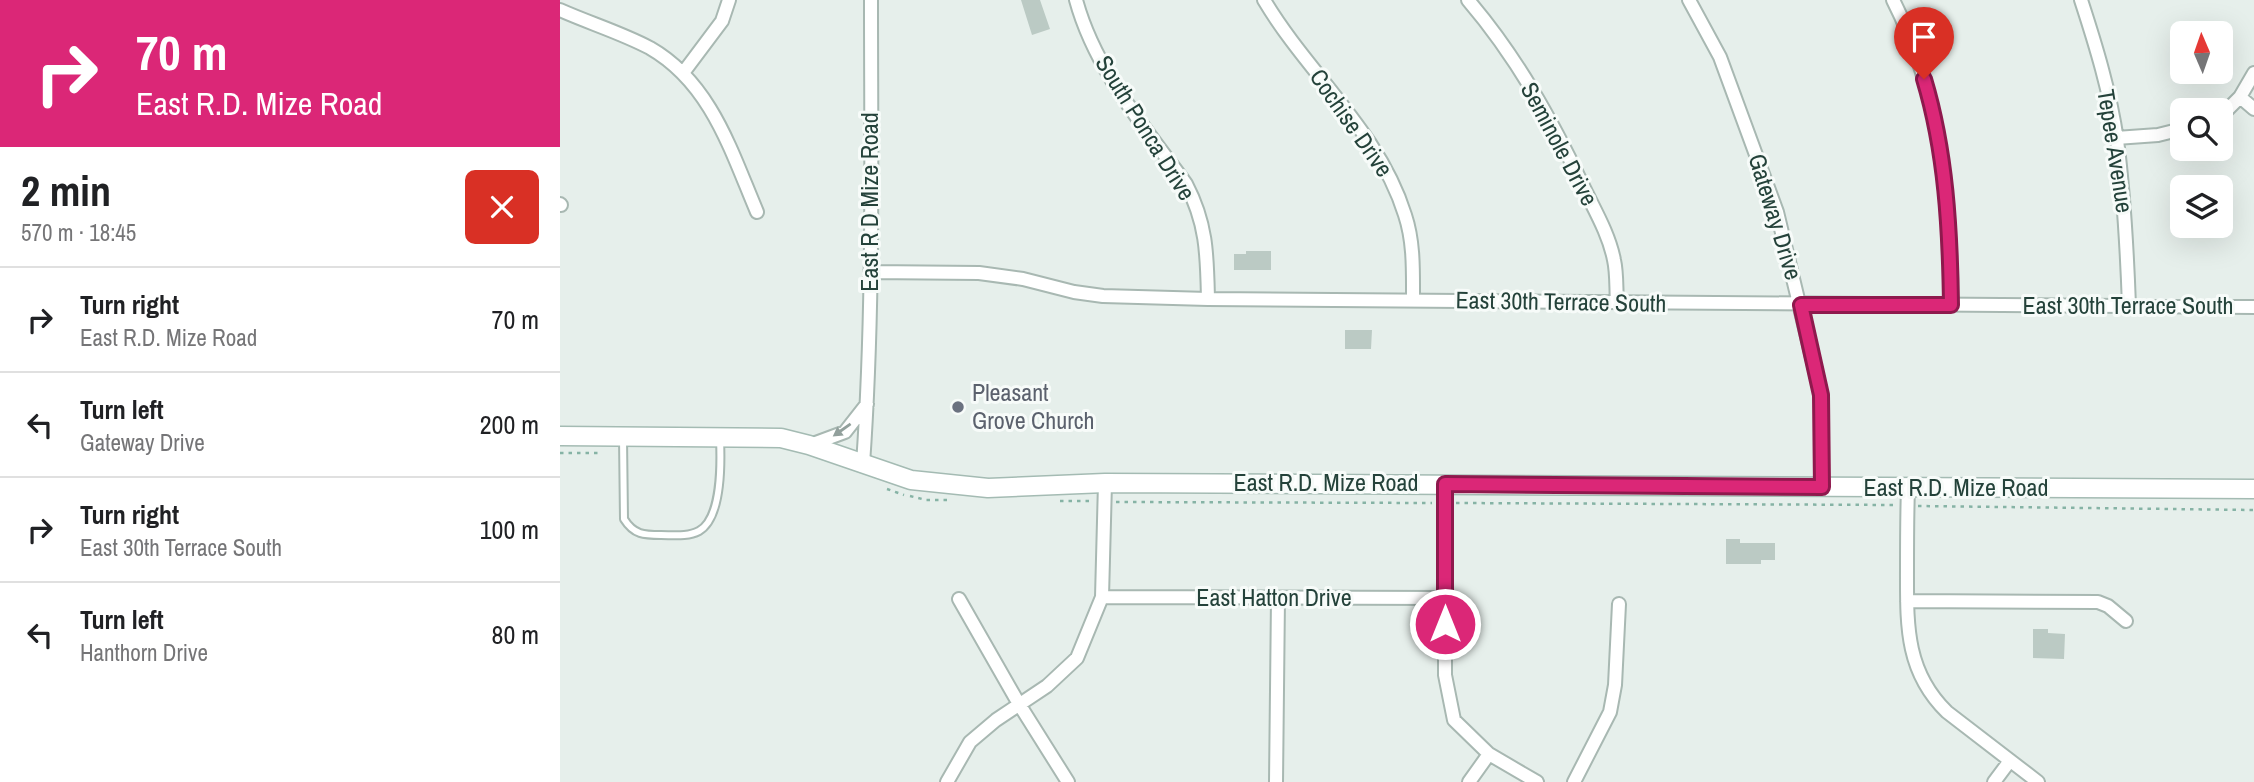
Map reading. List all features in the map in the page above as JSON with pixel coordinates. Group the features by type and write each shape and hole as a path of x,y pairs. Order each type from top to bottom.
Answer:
{"main road":[{"name":"East R.D. Mize Road","path":"560,436 781,438 911,480 988,488 1105,483 2254,489"}],"street":[{"path":"683,73 722,22 729,0"},
{"name":"East R D Mize Road","path":"863,464 870,272 871,0"},
{"name":"South Ponca Drive","path":"1076,0 1096,52 1116,89 1186,184 1193,198 1206,243 1208,299"},
{"name":"Cochise Drive","path":"1264,0 1281,28 1337,97 1380,159 1397,192 1412,245 1413,300"},
{"name":"Seminole Drive","path":"1468,0 1497,34 1538,98 1563,146 1607,237 1614,260 1617,302"},
{"name":"Gateway Drive","path":"1689,0 1720,57 1772,199 1801,305 1821,395 1822,487"},
{"path":"1893,0 1917,58 1933,113 1944,174 1949,226 1951,305"},
{"name":"Tepee Avenue","path":"2081,0 2098,54 2116,138 2126,223 2129,306"},
{"path":"560,10 650,48 683,73 703,95 715,114 757,212"},
{"path":"2233,104 2254,73"},
{"path":"2240,97 2254,109"},
{"path":"2116,138 2170,132"},
{"name":"East 30th Terrace South","path":"870,272 979,273 1023,279 1074,292 1103,296 1208,299 2254,307"},
{"path":"809,445 845,432 867,404"},
{"path":"947,782 970,742 996,720 1046,686 1077,658 1102,597 1105,483"},
{"path":"1445,484 1445,675 1454,720 1489,754 1537,782"},
{"path":"1908,488 1907,629 1913,657 1922,678 1935,700 2009,762 2038,782"},
{"name":"East Hatton Drive","path":"1102,597 1445,598"},
{"path":"1276,782 1278,598"},
{"path":"959,599 1068,782"},
{"path":"1907,601 2098,602 2108,606 2126,621"},
{"path":"1574,782 1610,712 1615,685 1619,604"},
{"path":"1469,782 1489,754"},
{"path":"1994,782 2009,762"}],"lane":[{"path":"623,436 624,519 630,529 643,535 691,535 702,530 712,517 717,498 720,437"}],"building":[{"path":"1021,0 1040,0 1050,29 1032,35"},
{"path":"1246,251 1271,251 1271,270 1234,270 1234,254 1246,254"},
{"path":"1345,330 1372,330 1371,349 1345,349"},
{"path":"1726,539 1740,539 1740,543 1775,543 1775,560 1761,560 1761,564 1726,564"},
{"path":"2033,629 2048,629 2048,633 2065,634 2064,659 2033,658"}],"place":[{"name":"Pleasant Grove Church","path":"958,407"}],"route":[{"path":"1445,624 1445,484 1822,487 1821,395 1801,305 1951,305 1951,239 1944,174 1924,79"}]}
